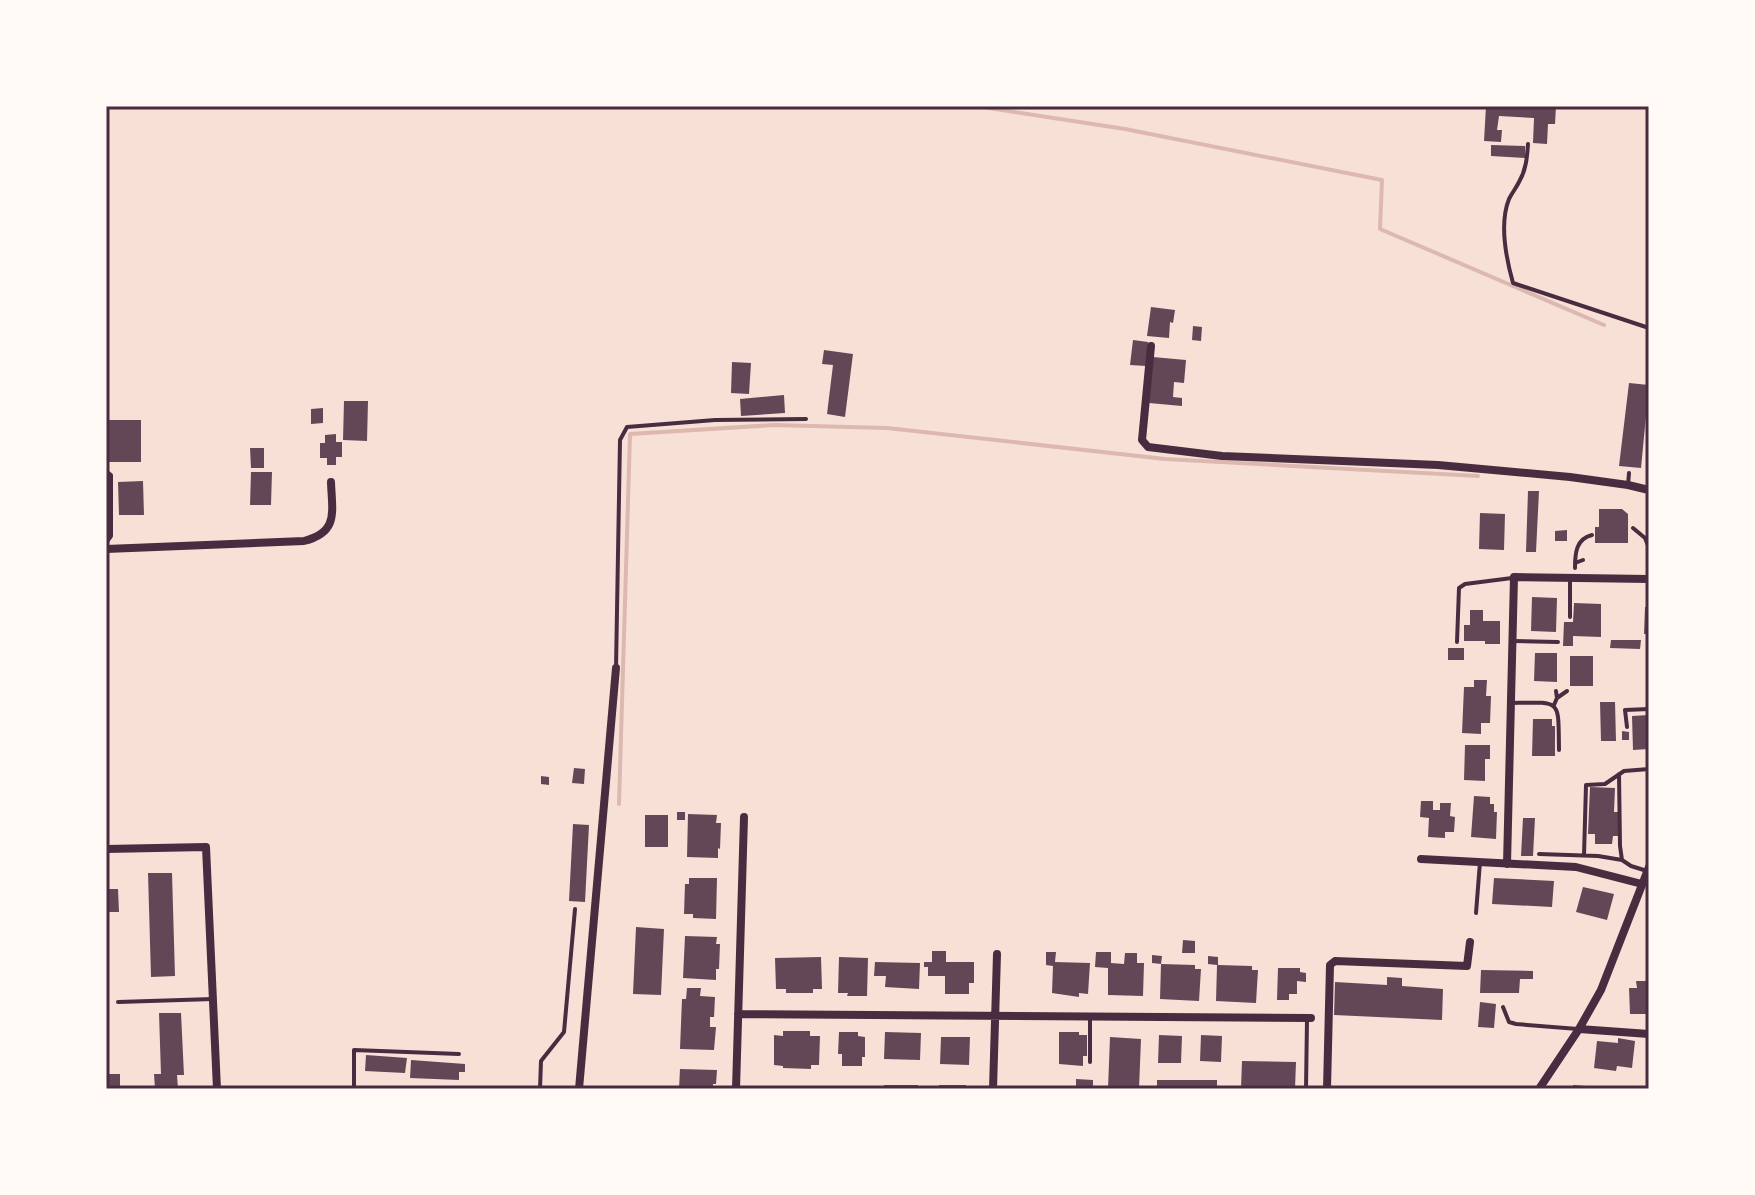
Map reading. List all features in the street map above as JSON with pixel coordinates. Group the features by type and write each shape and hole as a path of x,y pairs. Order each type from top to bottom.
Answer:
{"street":[{"path":"1151,346 1142,440 1148,447 1222,456 1438,465 1570,477 1649,490"},
{"path":"106,546 304,541 318,537 332,520 331,482"},
{"path":"1507,864 1514,577 1574,572 1649,579"},
{"path":"579,1089 616,668"},
{"path":"736,1089 744,817"},
{"path":"106,849 206,847 217,1089"},
{"path":"1421,859 1576,867 1642,884"},
{"path":"1539,1089 1601,990 1648,869"},
{"path":"1327,1089 1330,965 1335,961 1467,966 1470,942"},
{"path":"993,1089 997,954"},
{"path":"738,1014 1309,1018"},
{"path":"1579,1029 1649,1034"}],"lane":[{"path":"1528,144 1526,166 1508,201 1505,225 1507,262 1513,283 1649,328"},
{"path":"616,668 620,440 627,427 715,420 806,419"},
{"path":"106,471 111,475 111,536 106,546"},
{"path":"1628,485 1629,473"},
{"path":"1633,528 1645,538 1649,548"},
{"path":"1570,617 1576,551 1584,537 1592,535"},
{"path":"1574,572 1583,560"},
{"path":"1457,642 1459,588 1465,584 1514,577"},
{"path":"1513,641 1558,642"},
{"path":"1554,705 1556,691"},
{"path":"1557,698 1567,691"},
{"path":"1511,703 1547,702 1554,705 1558,713 1559,750"},
{"path":"1627,727 1625,710 1649,709"},
{"path":"1584,855 1586,785 1605,784 1624,771 1649,769"},
{"path":"1619,774 1622,860"},
{"path":"1539,854 1622,860 1631,866 1648,869"},
{"path":"1476,913 1480,862"},
{"path":"540,1089 541,1061 564,1032 575,909"},
{"path":"118,1002 213,999"},
{"path":"1503,1007 1509,1022 1579,1029"},
{"path":"1090,1016 1090,1062"},
{"path":"1306,1089 1309,1018"},
{"path":"354,1089 354,1050 459,1054"}],"building":[{"path":"1486,106 1556,106 1555,124 1548,124 1547,144 1533,143 1534,118 1499,116 1497,130 1502,130 1501,142 1484,141"},
{"path":"1491,145 1525,146 1525,158 1491,156"},
{"path":"1151,307 1175,310 1169,338 1147,336"},
{"path":"1193,326 1202,327 1201,341 1192,340"},
{"path":"1133,340 1148,342 1146,366 1130,365"},
{"path":"824,350 853,354 845,417 827,414 833,365 822,364"},
{"path":"1153,357 1186,360 1184,383 1174,382 1173,397 1182,398 1182,406 1149,403"},
{"path":"732,362 751,363 749,394 731,393"},
{"path":"1629,383 1649,385 1641,468 1619,466"},
{"path":"784,395 785,413 741,416 740,399"},
{"path":"344,401 368,401 367,441 343,440"},
{"path":"323,408 323,423 311,424 311,409"},
{"path":"106,420 141,420 141,462 106,462"},
{"path":"336,434 336,442 342,442 342,457 336,457 336,465 327,465 327,458 320,458 320,443 325,443 325,435"},
{"path":"250,448 264,448 264,468 251,468"},
{"path":"251,472 272,472 271,505 250,505"},
{"path":"143,481 144,515 119,515 118,482"},
{"path":"1528,491 1539,491 1536,552 1526,552"},
{"path":"1599,509 1622,509 1628,514 1628,543 1595,543"},
{"path":"1480,513 1505,514 1504,550 1479,549"},
{"path":"1567,530 1567,541 1555,541 1555,531"},
{"path":"1532,597 1557,598 1556,632 1531,631"},
{"path":"1574,603 1601,604 1601,637 1573,636 1573,646 1563,646 1564,622 1573,622"},
{"path":"1645,607 1649,607 1649,634 1644,634"},
{"path":"1470,610 1483,610 1483,621 1500,621 1500,644 1464,641 1464,625 1470,625"},
{"path":"1611,640 1641,640 1640,649 1610,648"},
{"path":"1448,648 1464,648 1464,660 1448,660"},
{"path":"1535,653 1557,653 1557,682 1534,681"},
{"path":"1570,656 1593,656 1593,686 1570,686"},
{"path":"1474,680 1487,680 1486,696 1491,696 1490,723 1481,723 1481,734 1462,733 1464,687 1474,687"},
{"path":"1600,702 1615,702 1616,741 1601,741"},
{"path":"1649,715 1649,749 1633,750 1632,716"},
{"path":"1533,719 1552,719 1552,726 1555,726 1555,756 1532,756"},
{"path":"1622,731 1629,732 1629,740 1622,740"},
{"path":"1465,745 1490,745 1490,759 1485,759 1485,781 1464,780"},
{"path":"574,768 585,769 584,784 572,783"},
{"path":"541,776 549,777 549,785 541,784"},
{"path":"1590,787 1615,788 1614,812 1618,812 1618,836 1613,836 1612,844 1595,844 1595,834 1588,834"},
{"path":"1474,796 1490,797 1490,804 1494,804 1494,812 1497,812 1496,839 1471,837"},
{"path":"1421,801 1433,801 1433,810 1440,810 1440,803 1451,803 1450,816 1455,817 1454,832 1445,832 1445,838 1428,837 1429,818 1420,817"},
{"path":"677,812 685,812 685,820 677,820"},
{"path":"688,814 717,815 716,823 721,823 718,858 687,857"},
{"path":"645,815 668,815 668,847 645,847"},
{"path":"1523,818 1535,818 1533,856 1521,856"},
{"path":"573,824 589,825 585,902 569,901"},
{"path":"148,873 172,873 175,976 151,977"},
{"path":"689,878 717,878 716,919 693,918 693,914 684,914 685,884 689,884"},
{"path":"1494,878 1554,881 1552,907 1492,904"},
{"path":"1583,887 1614,894 1607,920 1576,912"},
{"path":"106,889 118,889 119,912 106,912"},
{"path":"636,927 664,929 661,995 633,994"},
{"path":"685,936 717,937 716,944 720,944 716,980 683,978"},
{"path":"1183,940 1195,941 1195,953 1182,953"},
{"path":"932,951 946,951 946,962 974,962 974,983 969,983 969,994 945,994 945,976 928,976 928,967 924,967 924,962 932,962"},
{"path":"1046,952 1056,952 1055,962 1090,963 1088,994 1079,993 1079,997 1052,993 1053,966 1046,965"},
{"path":"1096,952 1111,952 1111,963 1124,964 1125,953 1137,953 1137,963 1144,963 1143,996 1108,995 1108,968 1095,967"},
{"path":"1152,955 1162,956 1161,964 1152,963"},
{"path":"1208,956 1218,957 1218,965 1252,966 1252,970 1258,970 1256,1003 1216,1001 1217,965 1208,964"},
{"path":"821,957 822,989 813,989 813,993 786,993 786,989 776,989 775,958"},
{"path":"839,957 868,958 867,996 838,993"},
{"path":"875,962 920,963 919,989 885,987 886,976 874,976"},
{"path":"1161,964 1195,965 1195,969 1201,969 1199,1001 1160,999"},
{"path":"1278,968 1300,968 1300,972 1306,973 1306,982 1297,981 1297,994 1289,994 1289,1000 1277,1000"},
{"path":"1481,970 1533,971 1533,979 1520,979 1519,993 1480,993"},
{"path":"1387,977 1402,978 1402,986 1443,989 1442,1020 1334,1015 1335,982 1387,985"},
{"path":"1636,981 1648,981 1649,1014 1630,1014 1629,988 1637,988"},
{"path":"687,988 701,988 700,996 715,997 714,1017 710,1017 710,1027 716,1027 714,1050 680,1049 682,999 686,999"},
{"path":"1480,1002 1496,1004 1494,1028 1478,1027"},
{"path":"159,1013 181,1013 184,1075 177,1075 178,1089 155,1089 154,1074 161,1074"},
{"path":"783,1031 810,1031 810,1036 820,1036 819,1065 811,1065 811,1069 774,1065 774,1035 783,1036"},
{"path":"839,1032 858,1032 858,1036 865,1037 862,1066 842,1066 842,1054 838,1054"},
{"path":"885,1032 921,1033 920,1060 884,1059"},
{"path":"1059,1032 1087,1035 1087,1056 1083,1056 1083,1066 1059,1064"},
{"path":"1159,1035 1182,1036 1181,1063 1158,1063"},
{"path":"1201,1035 1222,1036 1221,1062 1200,1061"},
{"path":"941,1037 970,1037 969,1065 940,1064"},
{"path":"1110,1037 1141,1039 1139,1089 1108,1089"},
{"path":"1618,1038 1635,1041 1632,1068 1617,1066 1616,1071 1594,1068 1597,1041 1618,1043"},
{"path":"366,1055 407,1058 405,1073 365,1071"},
{"path":"411,1060 465,1064 465,1072 459,1072 459,1080 410,1078"},
{"path":"1242,1061 1296,1062 1295,1089 1241,1088"},
{"path":"680,1069 717,1070 716,1084 713,1084 713,1089 679,1089"},
{"path":"106,1074 120,1074 120,1089 106,1089"},
{"path":"1076,1079 1093,1080 1093,1089 1076,1089"},
{"path":"1157,1080 1217,1080 1217,1089 1157,1089"},
{"path":"884,1085 918,1085 918,1089 884,1089"},
{"path":"939,1085 966,1085 966,1089 939,1089"},
{"path":"1573,1085 1598,1087 1598,1089 1573,1089"}],"waterway":[{"path":"975,106 1125,129 1382,180 1380,229 1604,325"},
{"path":"619,804 630,434 774,425 887,428 1165,459 1478,476"}]}
